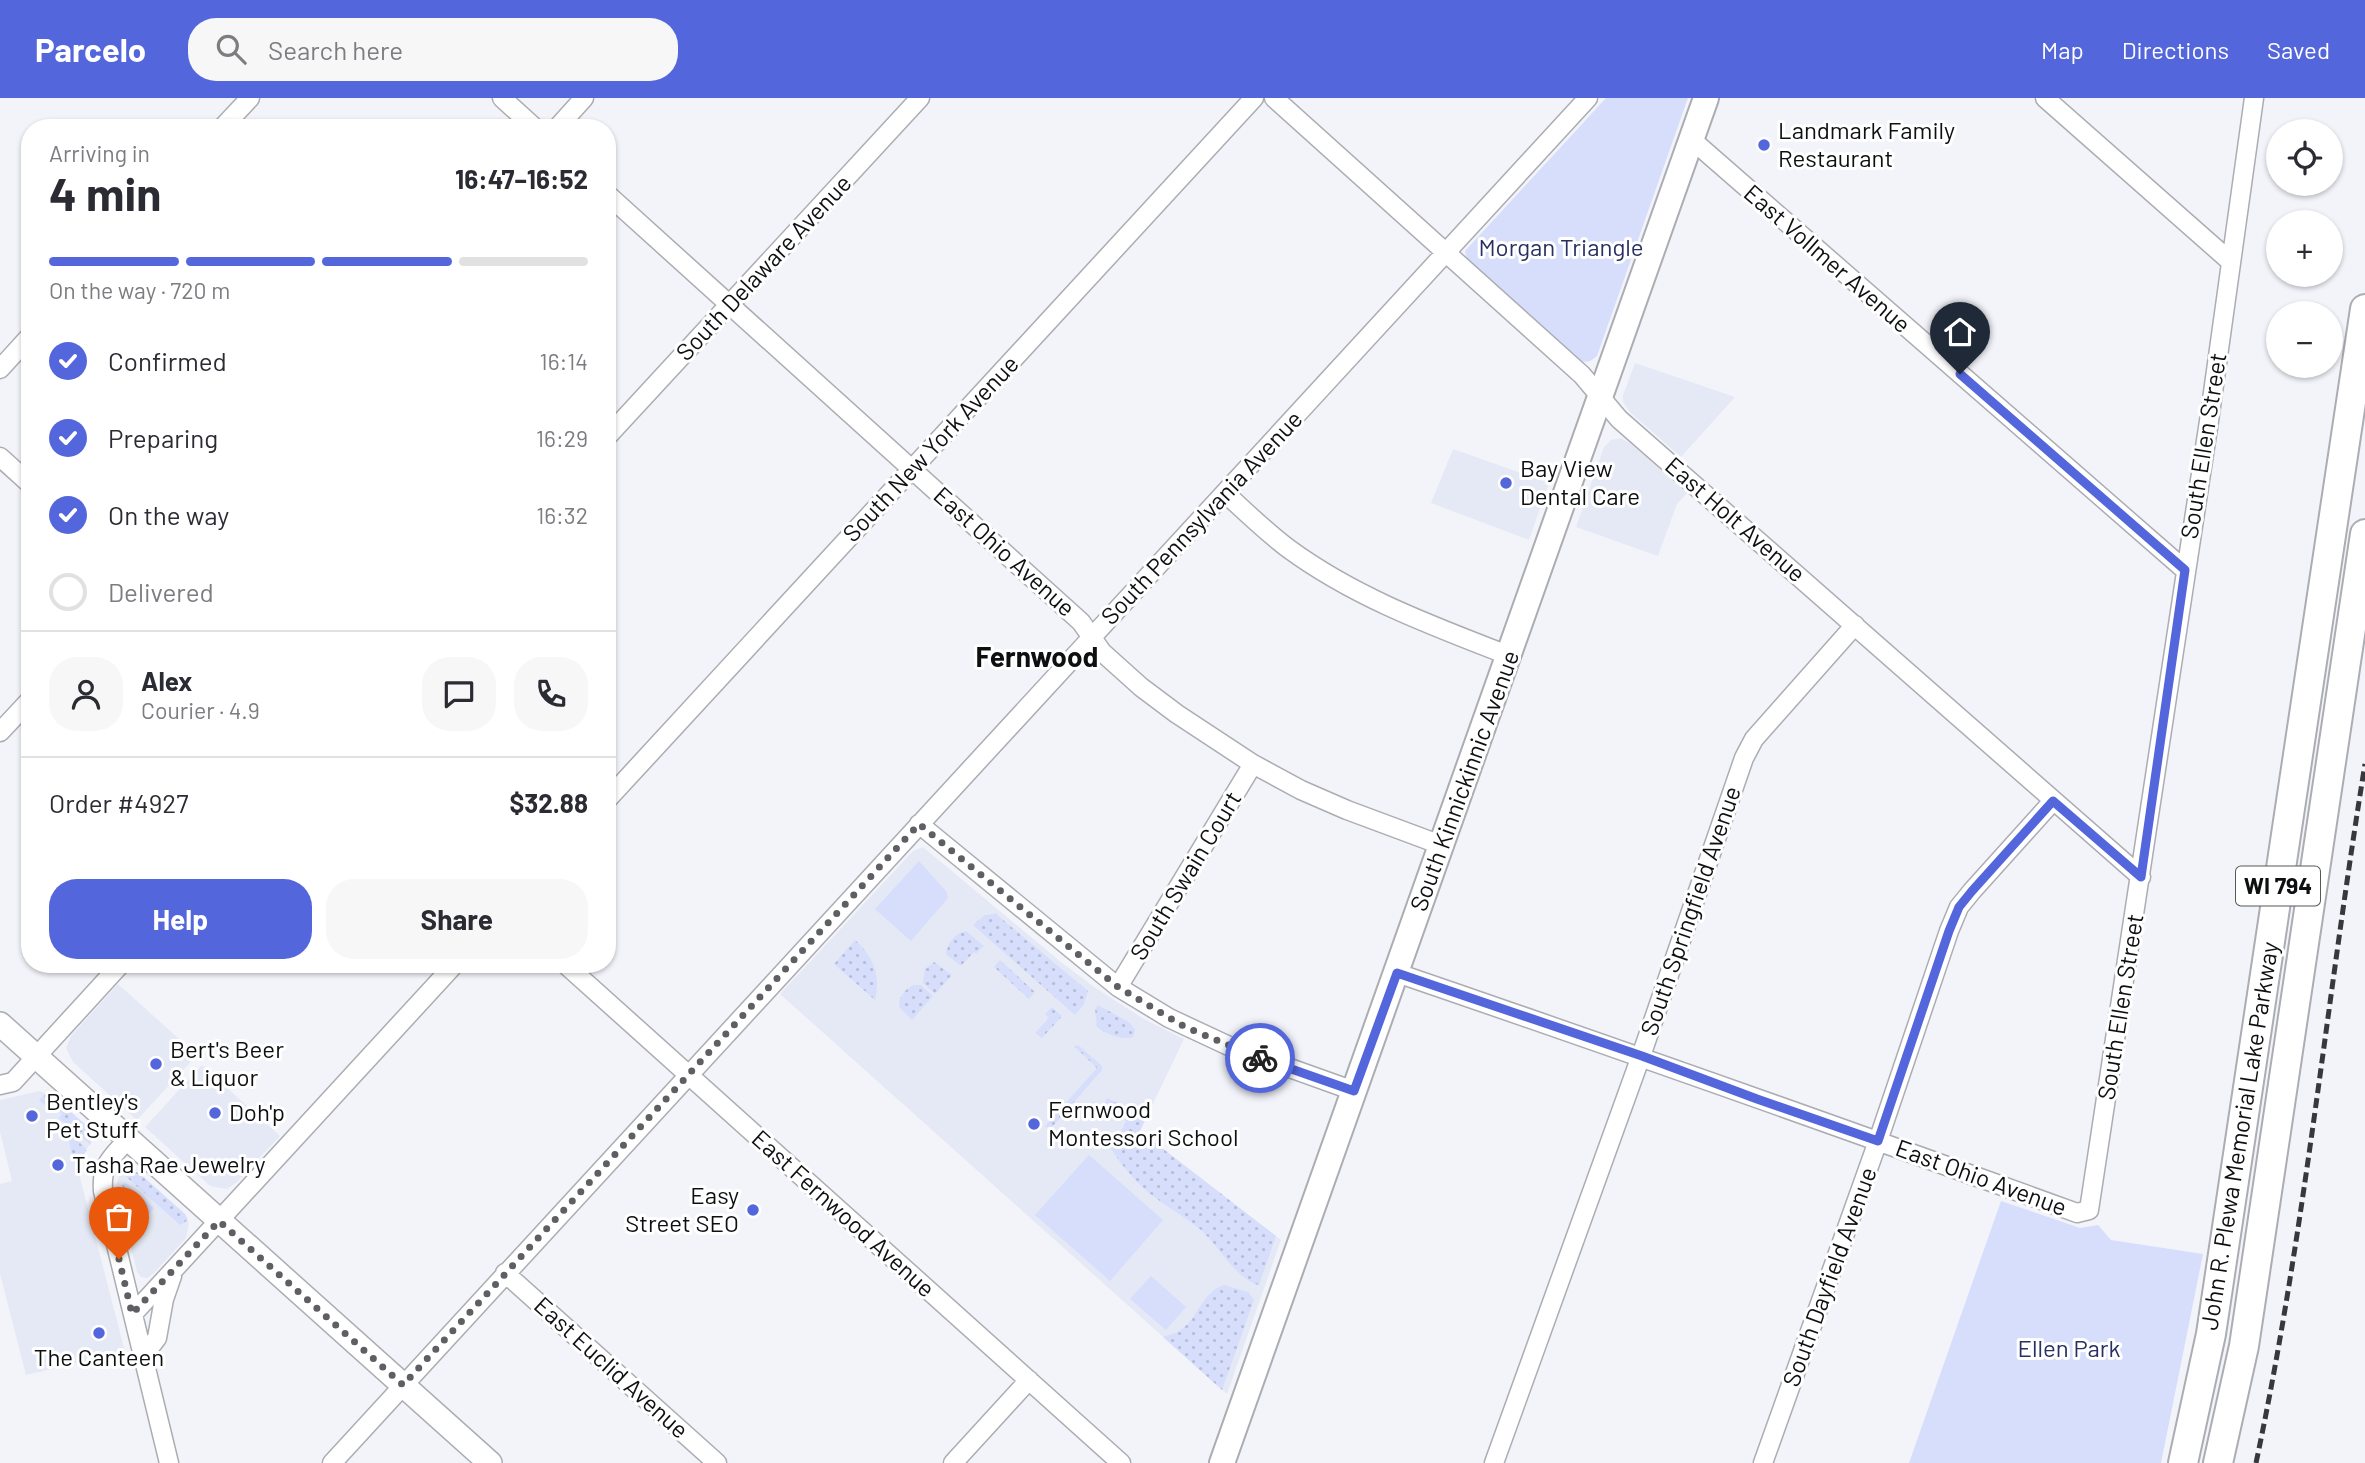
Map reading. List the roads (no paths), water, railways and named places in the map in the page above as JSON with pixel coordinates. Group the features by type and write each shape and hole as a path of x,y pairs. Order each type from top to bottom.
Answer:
{"main road":[{"name":"South Kinnickinnic Avenue","path":"1222,1463 1706,98"},
{"name":"John R. Plewa Memorial Lake Parkway","path":"2183,1463 2211,1334 2365,309"},
{"name":"John R. Plewa Memorial Lake Parkway","path":"2218,1463 2244,1346 2365,534"}],"street":[{"path":"230,119 250,98"},
{"path":"502,98 524,119"},
{"path":"565,119 584,98"},
{"name":"South Delaware Avenue","path":"616,427 920,98"},
{"name":"South New York Avenue","path":"616,790 1254,98"},
{"name":"East Holt Avenue","path":"1274,98 1582,375 1619,419 2141,877"},
{"name":"South Pennsylvania Avenue","path":"332,1463 1588,98"},
{"path":"2045,98 2231,262"},
{"name":"South Ellen Street","path":"2089,1210 2141,877 2255,98"},
{"name":"East Vollmer Avenue","path":"1691,139 2185,570"},
{"name":"East Ohio Avenue","path":"616,202 1081,622 1102,652 1141,687 1253,764 1336,805 1441,845"},
{"path":"0,369 21,347"},
{"path":"0,457 21,476"},
{"path":"1224,493 1287,548 1364,596 1510,656"},
{"name":"South Springfield Avenue","path":"1494,1463 1642,1056 1744,758 1754,739 1854,625"},
{"path":"0,732 21,710"},
{"name":"South Swain Court","path":"1118,987 1253,764"},
{"name":"South Dayfield Avenue","path":"1763,1463 1959,907 2053,801"},
{"path":"919,824 1118,987 1169,1018 1231,1047 1354,1091"},
{"path":"0,1086 13,1082 113,973"},
{"path":"132,1314 448,973"},
{"name":"East Fernwood Avenue","path":"575,973 1121,1463"},
{"name":"East Ohio Avenue","path":"1397,973 1642,1056 2077,1213 2089,1210"},
{"path":"0,1024 490,1463"},
{"path":"128,1139 106,1163 102,1175 103,1191 169,1463"},
{"path":"143,1356 158,1338 164,1299 174,1271"},
{"name":"East Euclid Avenue","path":"505,1273 717,1463"},
{"path":"953,1463 1029,1380"}],"railway":[{"path":"2256,1463 2302,1202 2365,764"}],"place":[{"name":"Landmark Family Restaurant","path":"1764,145"},
{"name":"Bay View Dental Care","path":"1506,483"},
{"name":"Bert's Beer & Liquor","path":"156,1064"},
{"name":"Doh'p","path":"215,1113"},
{"name":"Bentley's Pet Stuff","path":"32,1116"},
{"name":"Fernwood Montessori School","path":"1034,1124"},
{"name":"Tasha Rae Jewelry","path":"58,1165"},
{"name":"Easy Street SEO","path":"753,1210"},
{"name":"The Canteen","path":"99,1333"}],"district":[{"name":"Fernwood","path":"1037,657"}],"park label":[{"name":"Morgan Triangle","path":"1561,248"},
{"name":"Ellen Park","path":"2069,1349"}]}
